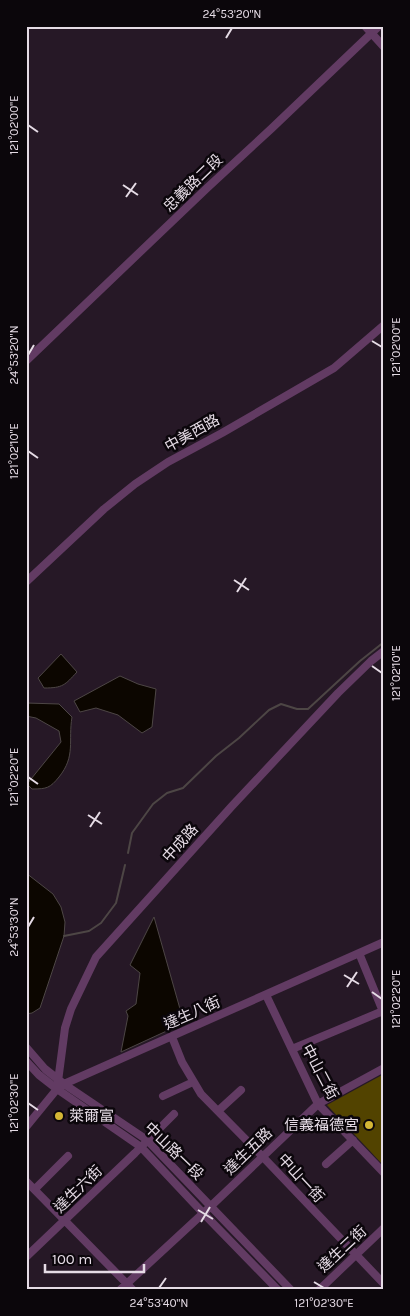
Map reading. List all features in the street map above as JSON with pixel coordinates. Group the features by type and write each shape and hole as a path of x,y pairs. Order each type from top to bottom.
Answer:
{"street":[{"path":"365,26 384,47"},
{"name":"忠義路二段","path":"26,361 119,274 206,188 379,26"},
{"name":"中美西路","path":"26,582 104,509 135,484 168,462 334,368 384,325"},
{"name":"中成路","path":"61,1082 62,1045 68,1018 96,957 238,799 338,693 371,660 384,651"},
{"name":"達生八街","path":"26,1127 61,1082 172,1037 384,942"},
{"path":"292,1049 383,1012 359,953"},
{"name":"中山二街","path":"266,995 318,1104 384,1173"},
{"name":"中山一街","path":"172,1037 182,1062 201,1094 384,1284"},
{"name":"中山路一段","path":"26,1047 45,1069 61,1082 147,1140 291,1290"},
{"name":"中山路一段","path":"26,1061 39,1075 57,1089 141,1147 278,1290"},
{"name":"達生五路","path":"120,1290 318,1104 384,1068"},
{"path":"163,1096 193,1082"},
{"path":"218,1111 240,1090"},
{"name":"達生六街","path":"26,1257 174,1114"},
{"path":"326,1164 353,1140"},
{"path":"35,1190 68,1156"},
{"path":"26,1181 133,1290"},
{"name":"達生二街","path":"319,1290 384,1228"}],"shaded area":[{"path":"61,654 77,672 63,685 44,688 38,678"},
{"path":"120,676 156,689 152,727 142,733 118,715 96,708 80,712 74,701"},
{"path":"26,703 59,704 72,717 68,762 56,781 45,788 32,789 27,784 61,742 59,731 36,718 26,716"},
{"path":"26,873 53,894 61,907 65,922 64,936 40,1008 26,1014"},
{"path":"154,917 184,1023 121,1052 128,1016 126,1011 136,1004 140,973 130,965"},
{"path":"384,1074 384,1166 327,1105"}],"waterway":[{"path":"128,853 132,833 153,804 167,793 183,788 216,756 269,710 281,704 297,709 308,709 360,661 384,642"},
{"path":"64,936 89,931 101,923 116,903 125,865"}],"place":[{"name":"萊爾富","path":"59,1116"},
{"name":"信義福德宮","path":"369,1125"}]}
